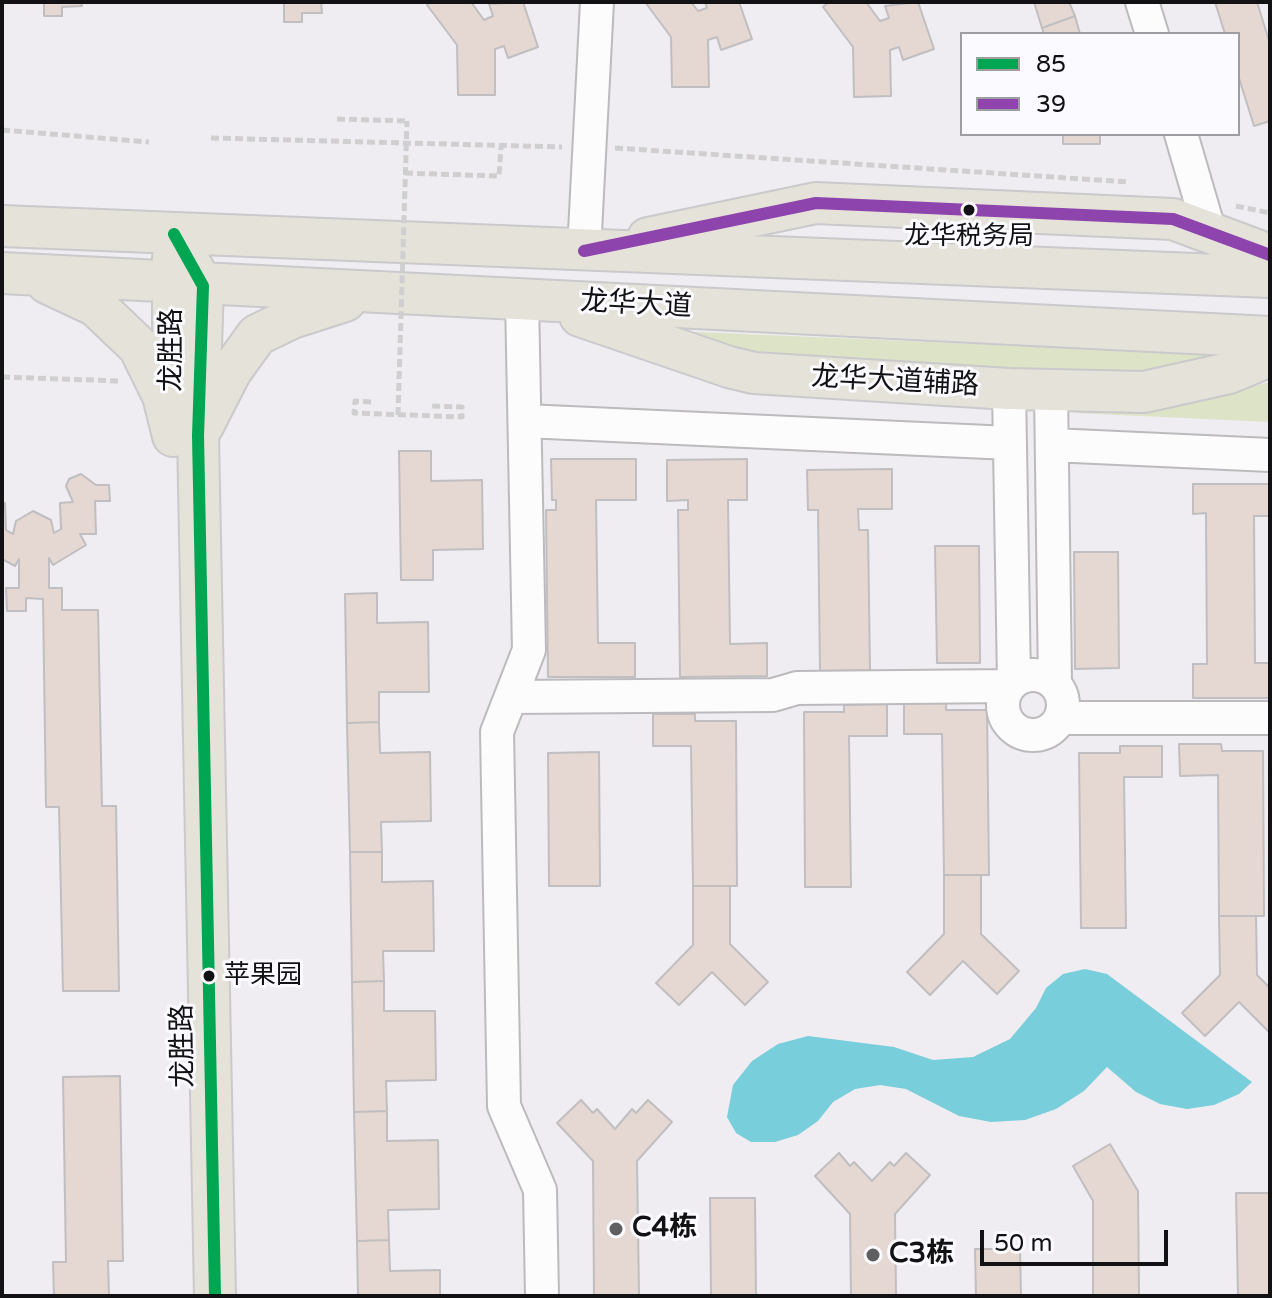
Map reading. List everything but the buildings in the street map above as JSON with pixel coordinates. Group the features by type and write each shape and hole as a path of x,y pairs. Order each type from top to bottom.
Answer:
{"main road":[{"path":"584,251 816,203 1222,219 1270,255"},
{"name":"龙华大道","path":"2,226 1270,277"},
{"name":"龙胜路","path":"174,234 187,284 189,1296"},
{"path":"11,273 66,289 96,306 139,347 186,436 257,335 314,310 380,294"},
{"name":"龙华大道","path":"11,273 1270,337"},
{"name":"龙华大道辅路","path":"524,300 754,373 1009,389 1144,392 1229,373 1270,356"},
{"name":"龙胜路","path":"186,436 215,1296"}],"street":[{"path":"584,251 597,2"},
{"path":"1142,2 1151,32"},
{"path":"1182,136 1222,219"},
{"path":"524,300 529,650 497,732 504,1106 540,1190 542,1296"},
{"path":"1009,389 1012,684 1003,704 1004,713 1014,729 1031,736 1049,731 1062,718 1064,700 1055,684 1051,391"},
{"path":"525,421 1010,443"},
{"path":"1052,445 1270,455"},
{"path":"511,697 773,695 797,688 1012,684 1035,674 1055,684"},
{"path":"1062,718 1270,718"}],"path":[{"path":"337,119 407,121 398,415"},
{"path":"2,130 149,142"},
{"path":"211,138 574,147"},
{"path":"405,173 499,176 501,147"},
{"path":"606,148 1132,183"},
{"path":"1222,219 1270,213"},
{"path":"2,377 121,381 122,369"},
{"path":"371,402 355,401 354,413 462,417 462,407 432,406"}],"green space":[{"path":"696,332 1235,355 1151,378 771,365 667,334"},
{"path":"1270,382 1270,422 1077,413 1078,400 1187,402"}],"water":[{"path":"1085,969 1107,974 1252,1082 1239,1094 1214,1105 1187,1109 1160,1104 1136,1092 1107,1067 1084,1091 1056,1109 1025,1120 991,1122 959,1116 906,1089 880,1085 855,1089 833,1102 818,1121 798,1135 775,1142 751,1142 736,1133 727,1117 733,1085 752,1061 778,1044 808,1036 894,1047 933,1060 973,1057 1010,1039 1036,1008 1046,988 1063,974"}],"transit line":[{"name":"39","path":"584,251 816,203 1173,219 1270,255"},
{"name":"85","path":"174,234 203,286 198,436 215,1296"}],"place":[{"name":"龙华税务局","path":"969,210"},
{"name":"苹果园","path":"209,976"},
{"name":"C4栋","path":"616,1229"},
{"name":"C3栋","path":"873,1255"}]}
